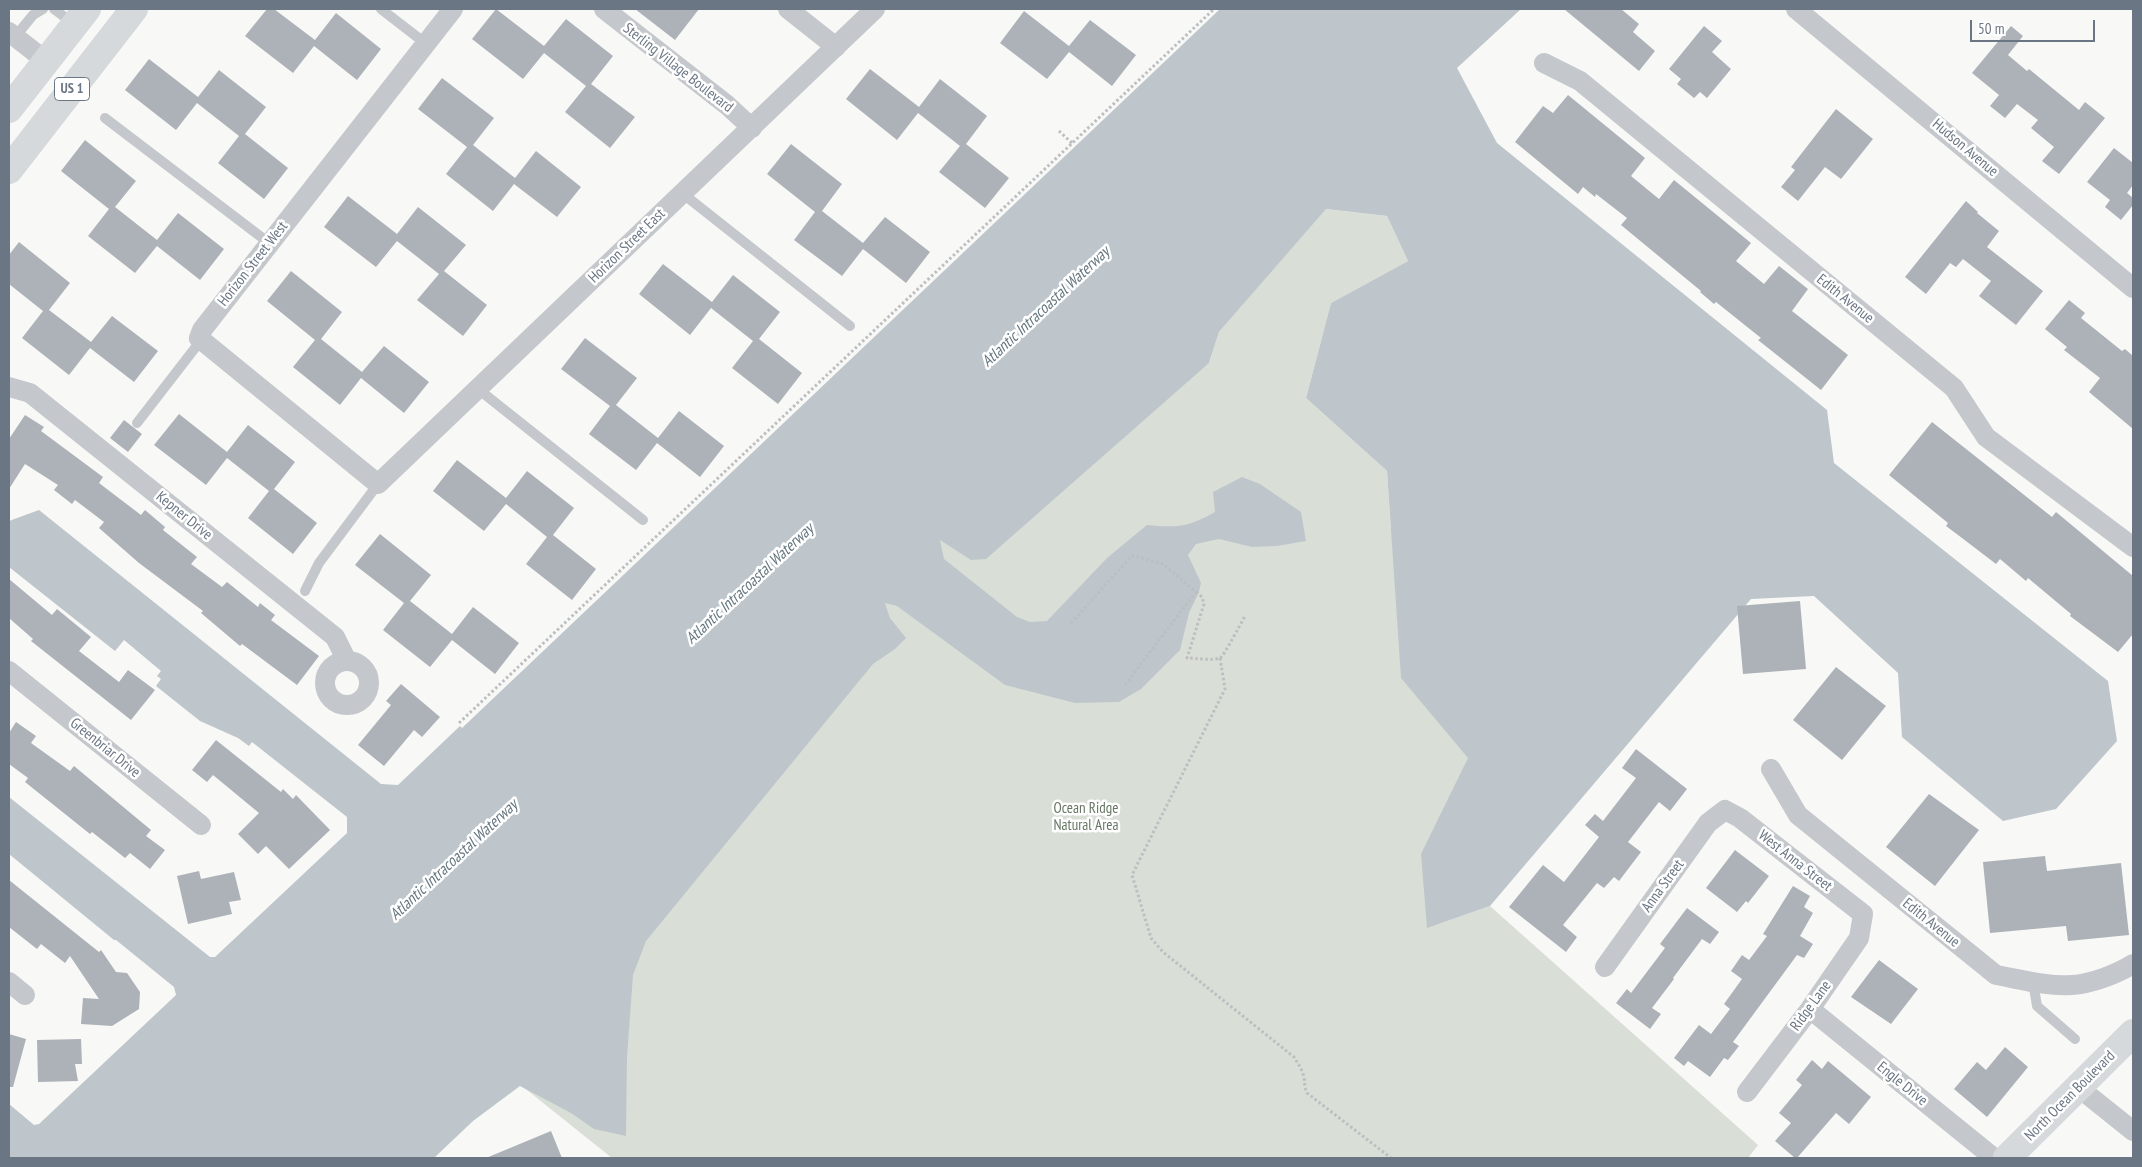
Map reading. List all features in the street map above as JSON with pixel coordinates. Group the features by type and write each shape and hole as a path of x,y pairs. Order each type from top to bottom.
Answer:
{"main road":[{"name":"US 1","path":"9,170 134,9"},
{"name":"US 1","path":"9,109 46,61 72,14"},
{"name":"North Ocean Boulevard","path":"2007,1158 2133,1033"}],"street":[{"name":"Horizon Street West","path":"198,338 202,330 453,9"},
{"name":"Sterling Village Boulevard","path":"604,9 727,105 752,128"},
{"path":"788,9 836,47"},
{"name":"Horizon Street East","path":"378,484 875,9"},
{"name":"Hudson Avenue","path":"1796,9 2133,288"},
{"path":"12,35 46,61"},
{"name":"Edith Avenue","path":"1544,63 1580,81 1954,388 1986,438 2133,547"},
{"path":"198,338 378,484"},
{"name":"Kepner Drive","path":"9,387 30,393 335,637 347,661"},
{"name":"Greenbriar Drive","path":"9,671 201,826"},
{"name":"Edith Avenue","path":"1771,769 1798,815 1996,975 2033,982 2072,985 2118,973 2133,964"},
{"name":"West Anna Street","path":"1725,810 1740,818 1863,914"},
{"name":"Anna Street","path":"1605,967 1708,822 1725,810"},
{"name":"Ridge Lane","path":"1747,1092 1810,1009 1859,938 1863,914"},
{"path":"9,982 25,995"},
{"name":"Engle Drive","path":"1810,1009 1994,1158"},
{"path":"2078,1087 2133,1131"}],"lane":[{"path":"12,35 33,15 43,9"},
{"path":"381,9 425,43"},
{"path":"105,118 269,244"},
{"path":"682,193 850,326"},
{"path":"137,422 195,348 198,338"},
{"path":"478,388 643,520"},
{"path":"304,591 319,563 378,484"},
{"path":"2033,982 2037,1006 2075,1038"}],"path":[{"path":"459,723 1214,9"},
{"path":"1059,131 1072,143"},
{"path":"1071,624 1131,557 1134,556 1163,564 1202,597 1204,604 1187,658 1220,658 1225,654 1232,637 1245,616"},
{"path":"1124,686 1196,592"},
{"path":"1220,658 1225,689 1132,875 1151,938 1163,952 1294,1057 1301,1068 1304,1078 1303,1087 1307,1093 1391,1158"}],"green space":[{"name":"Ocean Ridge Natural Area","path":"1325,209 1387,216 1408,261 1331,303 1306,398 1387,471 1391,531 1611,707 1438,924 1490,906 1758,1145 1748,1158 612,1158 423,1007 1110,306 1209,363 1219,332"}],"water":[{"name":"Atlantic Intracoastal Waterway","path":"1220,9 1521,9 1457,68 1497,143 1827,410 1834,463 2108,681 2117,741 2056,809 2003,821 1902,737 1898,673 1814,596 1751,599 1490,906 1427,928 1421,854 1468,758 1401,678 1387,471 1306,398 1331,303 1408,261 1387,216 1326,209 1219,332 1209,363 986,559 971,560 940,540 944,559 1017,617 1030,622 1047,621 1107,558 1147,525 1175,526 1206,517 1215,512 1213,492 1242,477 1260,484 1301,512 1306,541 1277,546 1252,547 1219,539 1196,544 1188,555 1201,583 1189,613 1180,650 1141,689 1119,702 1075,703 1005,685 897,606 885,603 890,618 906,638 895,649 873,664 646,941 633,975 627,1057 626,1136 594,1129 571,1113 520,1086 473,1121 434,1158 9,1158 9,1104 34,1125 39,1124 176,995 174,987 9,854 9,797 210,957 215,957 347,833 347,817 252,742 249,746 238,738 200,721 156,686 161,679 157,676 161,671 124,640 115,651 9,567 9,521 39,510 381,784 398,785 460,726 462,728"}],"building":[{"path":"267,9 274,9 315,40 336,13 381,49 357,80 314,46 293,73 245,36"},
{"path":"496,9 544,46 566,19 613,56 591,84 635,117 610,148 565,112 586,86 544,53 523,79 472,39"},
{"path":"635,9 699,9 675,40"},
{"path":"1564,9 1621,9 1639,24 1633,32 1655,51 1639,71"},
{"path":"1024,11 1069,46 1090,20 1136,55 1112,86 1069,52 1047,79 1000,43"},
{"path":"1704,26 1722,41 1712,52 1731,69 1707,98 1700,92 1694,98 1677,84 1681,79 1669,69"},
{"path":"2011,26 2023,36 2008,55 2027,71 2029,69 2079,110 2085,102 2105,118 2059,174 2042,161 2054,147 2031,128 2038,120 2017,104 2005,118 1990,106 1999,95 1972,73"},
{"path":"149,59 198,97 219,70 266,107 245,134 288,168 264,199 218,163 239,136 197,103 176,130 125,90"},
{"path":"870,69 919,107 940,79 987,116 966,144 1009,178 985,208 939,172 960,146 918,113 897,140 846,99"},
{"path":"442,78 494,118 473,145 515,178 536,151 581,187 557,217 514,184 493,211 446,174 467,147 418,109"},
{"path":"1568,95 1645,158 1631,176 1659,199 1674,180 1751,243 1736,261 1764,284 1779,266 1808,289 1792,311 1848,355 1821,390 1758,340 1761,338 1716,302 1714,304 1621,225 1627,218 1596,194 1595,197 1583,187 1578,194 1515,142 1543,106 1553,113"},
{"path":"1836,109 1873,139 1841,179 1825,167 1798,201 1781,187 1795,170 1791,167"},
{"path":"85,140 136,181 115,207 157,240 178,213 224,249 200,280 157,246 135,273 88,236 109,209 61,171"},
{"path":"791,144 842,184 822,211 863,243 885,217 930,252 906,283 863,249 842,276 794,240 815,212 767,174"},
{"path":"2114,148 2133,163 2133,185 2127,193 2133,198 2133,205 2121,220 2105,207 2110,200 2087,182"},
{"path":"348,196 397,234 418,207 466,245 444,271 487,305 463,336 417,300 439,274 397,241 376,267 324,227"},
{"path":"1966,201 1999,231 1987,247 2043,291 2016,325 1979,296 1991,281 1963,259 1956,267 1950,263 1926,294 1905,277"},
{"path":"19,242 70,283 49,310 91,342 112,316 158,351 134,382 90,348 69,375 22,338 43,311 9,284 9,255"},
{"path":"663,264 712,302 733,275 780,312 759,339 802,373 778,404 732,368 753,341 711,308 690,335 639,294"},
{"path":"291,271 342,312 321,339 362,372 384,346 429,382 404,413 361,378 340,405 293,367 315,340 267,301"},
{"path":"2069,300 2085,313 2081,318 2122,351 2125,349 2133,356 2133,429 2089,392 2100,378 2064,350 2067,347 2045,329"},
{"path":"585,338 637,378 616,405 658,438 679,411 724,446 700,477 657,443 636,470 589,434 610,406 561,369"},
{"path":"179,414 227,452 248,425 295,462 274,489 317,523 293,554 248,518 269,491 227,458 206,485 154,445"},
{"path":"25,415 44,427 41,431 103,477 99,483 141,515 145,510 165,527 163,530 197,557 191,564 222,587 227,582 258,607 260,603 275,615 271,620 319,656 297,685 242,644 240,646 201,613 203,611 139,563 99,528 104,522 75,500 72,504 54,490 58,485 25,464 9,489 9,439"},
{"path":"124,420 142,434 128,452 110,438"},
{"path":"1932,422 2052,517 2056,512 2133,576 2133,634 2118,652 2070,616 2071,614 2028,578 2026,581 2000,559 1996,564 1946,526 1948,523 1889,475"},
{"path":"457,460 506,498 527,471 574,508 553,535 596,569 572,600 526,564 547,537 506,504 484,531 433,491"},
{"path":"380,534 431,575 410,601 452,634 473,607 519,643 495,674 452,640 430,667 383,630 404,603 355,565"},
{"path":"9,579 52,615 57,609 91,637 79,651 119,682 128,670 155,690 131,720 31,641 33,639 9,618"},
{"path":"1800,601 1806,669 1743,674 1737,606"},
{"path":"1836,667 1886,706 1842,760 1793,720"},
{"path":"401,684 440,717 422,737 414,730 384,766 358,745 391,705 386,701"},
{"path":"16,722 36,736 31,743 70,771 74,766 151,830 146,836 165,850 150,869 130,853 125,858 92,832 90,834 25,782 28,778 9,764 9,733"},
{"path":"216,740 281,792 283,789 293,799 296,795 330,830 289,869 266,846 258,854 238,834 259,813 213,775 207,782 192,770"},
{"path":"1636,749 1687,789 1670,811 1659,802 1628,842 1641,852 1619,881 1614,877 1604,888 1597,883 1563,925 1577,937 1566,952 1509,907 1543,865 1564,882 1599,837 1585,825 1595,814 1603,821 1636,778 1622,768"},
{"path":"1929,794 1979,830 1935,886 1886,847"},
{"path":"1735,850 1769,876 1748,903 1746,901 1737,912 1706,888"},
{"path":"2045,856 2047,871 2121,863 2129,935 2068,941 2066,926 1990,933 1983,862"},
{"path":"199,871 201,879 234,872 241,900 229,902 232,914 188,924 177,876"},
{"path":"9,880 99,952 101,950 116,972 127,973 140,992 139,1009 112,1026 81,1024 83,998 99,999 70,956 65,963 41,944 37,949 9,927"},
{"path":"1793,886 1810,896 1804,907 1813,913 1800,936 1813,944 1804,958 1797,955 1733,1042 1739,1046 1728,1060 1724,1058 1710,1077 1688,1061 1684,1066 1674,1058 1699,1025 1711,1034 1730,1009 1724,1004 1742,979 1731,971 1742,955 1749,960 1767,936 1763,934"},
{"path":"1687,908 1719,932 1710,944 1702,939 1673,978 1652,1008 1661,1014 1650,1029 1616,1003 1627,989 1631,993 1665,948 1660,944"},
{"path":"1879,960 1918,989 1891,1024 1851,997"},
{"path":"9,1034 26,1039 13,1087 9,1087"},
{"path":"81,1039 82,1064 75,1064 78,1081 38,1082 37,1040"},
{"path":"2005,1047 2028,1067 1987,1117 1954,1089 1977,1062 1986,1070"},
{"path":"1812,1060 1822,1069 1828,1061 1871,1097 1849,1124 1836,1113 1795,1158 1775,1141 1791,1123 1779,1113 1802,1085 1796,1080"},
{"path":"551,1131 562,1158 486,1158"}]}
